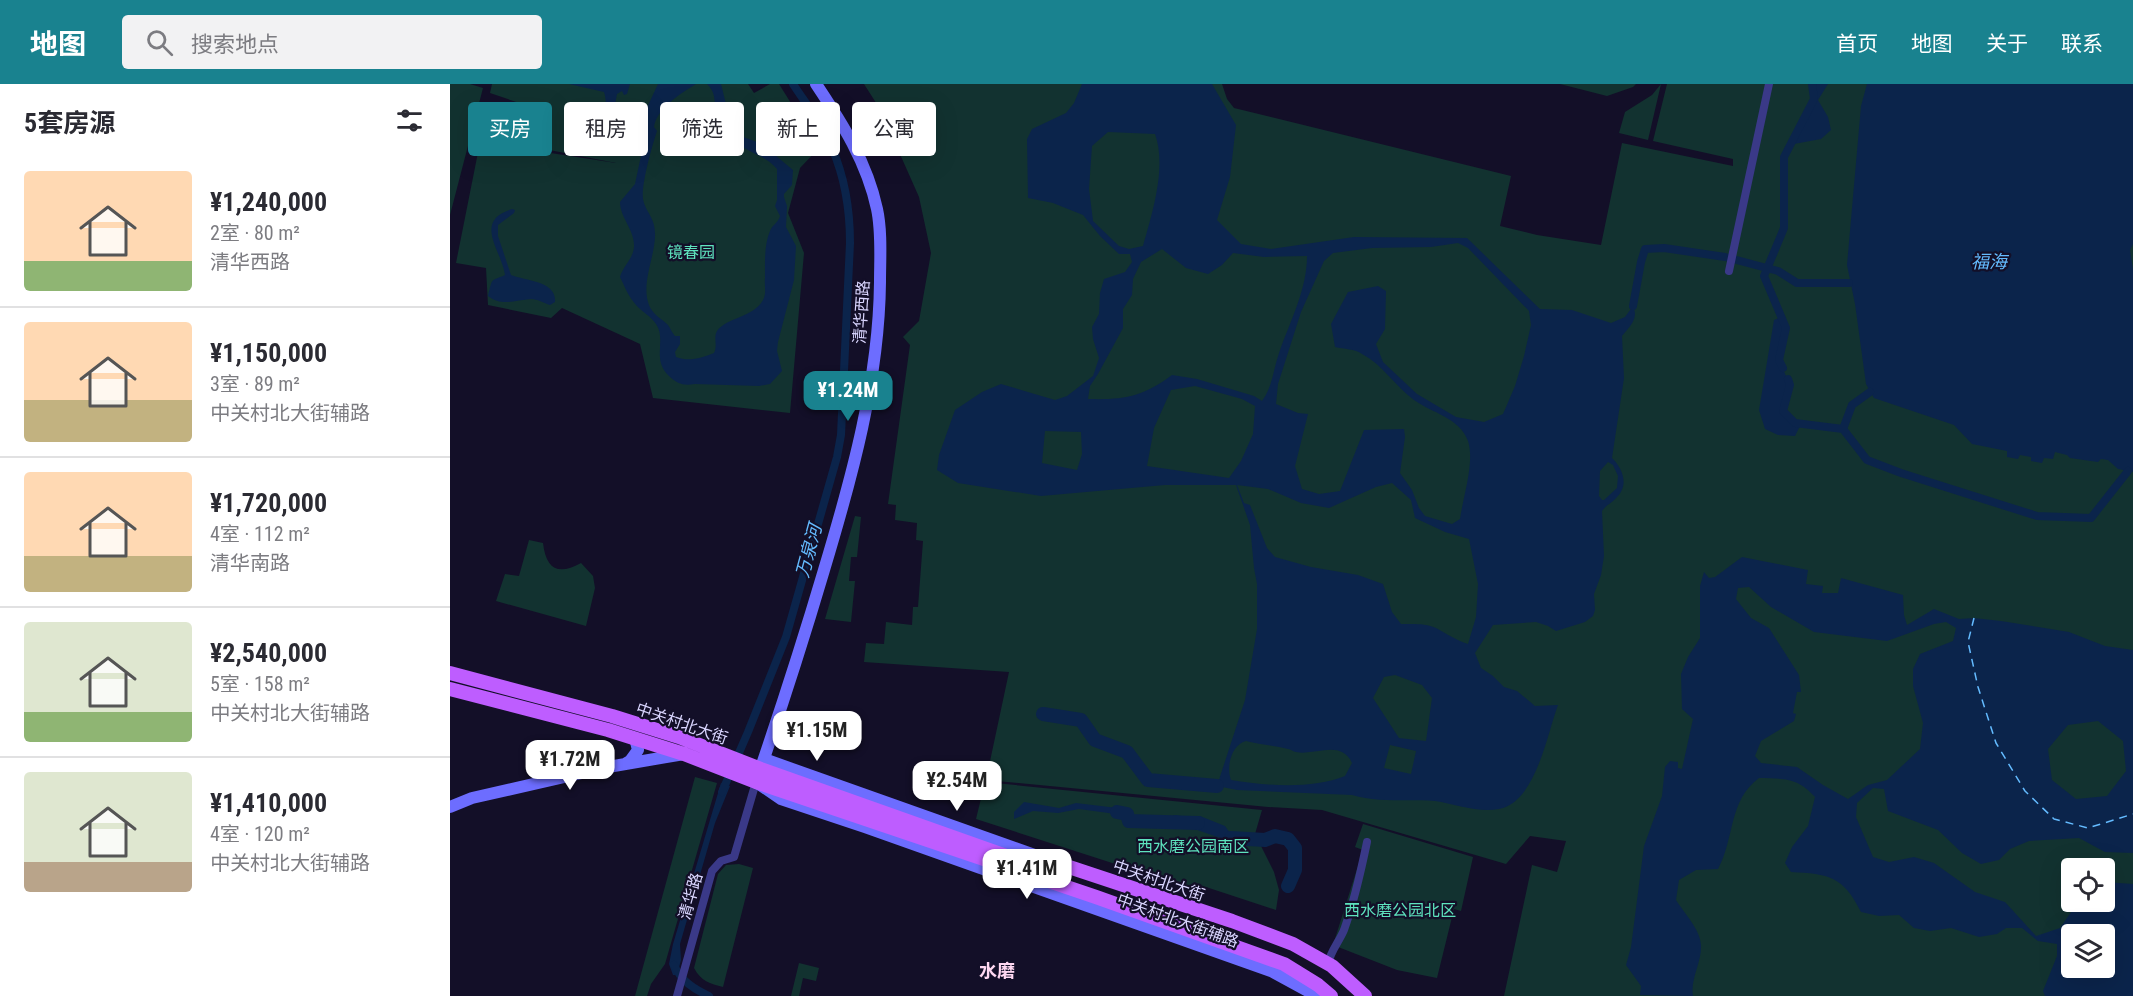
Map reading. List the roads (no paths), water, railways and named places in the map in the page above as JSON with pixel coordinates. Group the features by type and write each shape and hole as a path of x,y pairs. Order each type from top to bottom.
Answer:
{"main road":[{"name":"中关村北大街","path":"450,674 612,716 679,737 721,761"},
{"name":"中关村北大街","path":"450,689 636,738 684,754 721,761 741,768 760,770 1015,859 1045,859 1232,921 1293,944 1328,964 1365,996"},
{"name":"中关村北大街","path":"760,770 1096,897 1284,964 1331,996"},
{"path":"860,793 879,810"}],"street":[{"name":"清华西路","path":"760,770 807,628 849,483 864,417 880,315 878,211 860,156 816,84"},
{"path":"1729,271 1769,84"},
{"path":"450,807 472,798 630,762 638,750 636,738"},
{"path":"623,764 684,754"},
{"path":"760,770 860,793 1045,859"},
{"name":"清华路","path":"677,995 712,871 721,861 734,857 760,770"},
{"name":"中关村北大街辅路","path":"760,770 781,799 866,826 1271,971 1317,996"},
{"path":"1328,964 1329,956 1336,948 1344,930 1367,842"}],"water":[{"path":"569,84 630,84 627,94 624,95 622,91 617,94 616,102 606,102 604,92"},
{"path":"658,84 696,84 670,102 660,102 660,114 654,127 657,131 647,165 643,193 644,204 655,230 647,280 647,297 652,311 668,325 675,336 680,336 680,344 675,352 676,357 700,358 714,353 715,336 721,326 747,314 759,306 763,300 767,242 771,229 780,216 775,206 777,169 759,156 776,156 793,170 792,185 784,197 787,206 786,227 796,246 794,280 778,342 777,351 782,371 770,384 759,386 687,385 675,381 664,370 661,363 660,336 656,324 633,302 620,277 632,255 634,241 622,213 620,202 635,184 641,156 648,156 648,105"},
{"path":"707,84 721,84 726,102 715,102 714,94"},
{"path":"1082,84 1212,84 1236,125 1230,177 1217,220 1241,244 1271,249 1354,237 1467,238 1540,309 1572,310 1611,323 1625,317 1633,306 1634,319 1622,336 1624,378 1612,458 1622,472 1624,482 1621,492 1602,511 1604,556 1601,575 1594,594 1593,616 1585,622 1556,631 1536,622 1493,625 1475,653 1481,668 1504,687 1517,691 1535,706 1558,705 1531,781 1512,804 1499,809 1483,810 1435,801 1383,800 1352,795 1237,790 1217,786 1245,700 1257,629 1257,584 1250,525 1236,485 1165,485 1041,496 958,483 937,470 939,455 955,410 982,392 1001,384 1055,400 1067,396 1093,376 1099,358 1092,327 1099,314 1100,293 1104,279 1125,272 1132,262 1130,254 1119,254 1083,215 1053,203 1028,198 1027,139 1032,129 1066,113 1074,103","holes":["1108,132 1155,134 1159,176 1143,246 1129,249 1119,246 1093,221 1089,189 1092,146","1458,243 1468,248 1529,311 1531,325 1515,386 1503,414 1484,422 1456,417 1417,394 1383,362 1376,344 1385,329 1386,291 1378,286 1348,292 1331,324 1335,347 1356,351 1369,359 1414,400 1452,421 1464,433 1470,449 1469,469 1460,519 1452,524 1425,516 1412,490 1400,473 1404,429 1364,430 1340,491 1319,494 1302,489 1295,466 1308,414 1298,413 1276,404 1278,384 1301,312 1324,261 1333,253 1372,248 1431,247","1162,249 1186,268 1208,274 1222,265 1233,253 1264,257 1307,256 1301,293 1279,353 1271,384 1262,401 1254,396 1197,379 1172,375 1152,388 1132,396 1088,399 1090,386 1123,328 1123,309 1132,295 1133,279 1141,262","1195,386 1242,399 1255,406 1253,434 1241,461 1229,478 1147,466 1154,428 1171,390","1045,431 1081,432 1082,454 1077,470 1042,463","1608,462 1613,465 1618,476 1617,488 1604,500 1599,496 1600,471","1392,483 1411,500 1415,518 1445,532 1469,539 1478,584 1476,617 1468,644 1432,626 1401,624 1392,612 1383,584 1358,575 1311,567 1275,557 1267,548 1250,505 1244,503 1237,485 1268,489 1301,503 1329,508 1376,487","1395,675 1422,685 1432,698 1426,741 1399,738 1373,698 1384,677","1246,741 1303,753 1334,750 1347,756 1352,763 1345,776 1333,780 1304,785 1259,784 1231,780 1229,769 1233,752","1390,745 1416,751 1411,774 1384,768"]},
{"path":"1812,84 1828,84 1818,100 1828,117 1831,130 1821,139 1794,144 1792,142 1814,99"},
{"name":"福海","path":"1867,84 2133,84 2133,244 2130,250 2133,270 2133,472 2118,469 2108,460 2101,459 2098,462 2070,458 2055,452 2053,459 2044,458 2042,463 2031,461 2031,457 2020,455 2018,459 2007,457 2007,451 1972,444 1954,425 1874,398 1866,384 1847,265 1861,106"},
{"path":"744,137 756,142 756,155 744,148"},
{"path":"515,210 514,213 498,225 498,236 511,275 546,286 554,295 555,302 550,305 531,299 504,302 488,296 493,281 505,275 491,229 500,214"},
{"path":"1781,317 1786,328 1779,360 1790,385 1783,411 1795,423 1801,424 1795,436 1778,435 1765,429 1759,410 1774,320"},
{"path":"1742,557 1808,570 1806,584 1823,586 1822,593 1838,593 1841,578 1903,595 1907,625 1934,609 1959,619 2001,621 2069,632 2105,646 2133,650 2133,853 2105,852 2079,838 2029,841 2010,849 1999,860 1981,864 1962,853 1938,830 1888,811 1884,789 1873,788 1857,803 1856,817 1873,857 1889,862 1914,857 1934,863 1975,892 2005,902 2036,936 2061,927 2061,978 2115,978 2115,924 2063,924 2071,912 2115,912 2115,883 2133,884 2133,996 2045,996 2043,991 2057,956 2057,944 2038,941 2022,928 2006,928 1997,934 1979,937 1951,928 1930,931 1914,928 1899,915 1879,916 1861,912 1848,891 1834,879 1815,874 1791,872 1785,863 1792,847 1808,826 1815,797 1796,782 1759,778 1749,787 1737,809 1718,869 1696,870 1679,880 1676,900 1695,927 1701,945 1693,983 1693,996 1640,995 1641,986 1626,965 1631,947 1644,846 1662,796 1665,767 1670,761 1678,762 1678,768 1682,769 1693,719 1682,709 1681,674 1700,638 1700,586 1704,572 1709,578 1715,577","holes":["1749,587 1771,607 1814,632 1887,641 1934,624 1946,622 1956,628 1953,641 1920,654 1913,669 1913,686 1923,723 1920,749 1887,780 1868,785 1848,799 1797,767 1761,763 1755,756 1761,741 1794,721 1796,714 1793,713 1797,692 1801,692 1799,675 1769,628 1751,618 1736,599 1738,588","2098,721 2123,741 2126,771 2107,796 2076,799 2052,780 2048,749 2068,725"]},
{"path":"721,783 730,786 715,823 680,944 681,960 677,975 673,975 669,964 673,944"},
{"path":"1024,802 1059,808 1076,803 1126,809 1134,817 1157,820 1176,815 1189,818 1200,816 1225,826 1230,833 1247,838 1248,841 1229,841 1177,823 1168,826 1127,820 1123,815 1079,809 1058,813 1033,811 1014,819 1014,812"}],"waterway":[{"name":"万泉河","path":"722,792 786,637 837,457 841,435 850,243 848,207 837,159 819,123 793,84"},
{"path":"1783,368 1779,360 1786,328 1764,276 1784,228 1784,157 1814,99 1812,84"},
{"path":"1633,306 1645,249 1664,248 1725,257 1778,271 1797,283 1849,283"},
{"path":"1788,379 1790,385 1783,411 1795,423 1843,429 1867,460 2037,516 2091,518 2128,471"},
{"path":"1843,429 1852,405 1870,392"},
{"path":"1043,714 1081,720 1095,740 1127,752 1148,780 1217,786"},
{"path":"1117,812 1127,814 1129,821 1198,823"},
{"path":"1231,838 1265,840 1275,836 1288,839 1295,848 1295,870 1288,886"},
{"name":"万泉河","path":"674,965 680,976 689,984 709,996"}],"district":[{"name":"水磨","path":"997,971"}],"park label":[{"name":"镜春园","path":"691,252"},
{"name":"西水磨公园南区","path":"1193,846"},
{"name":"西水磨公园北区","path":"1400,910"}]}
